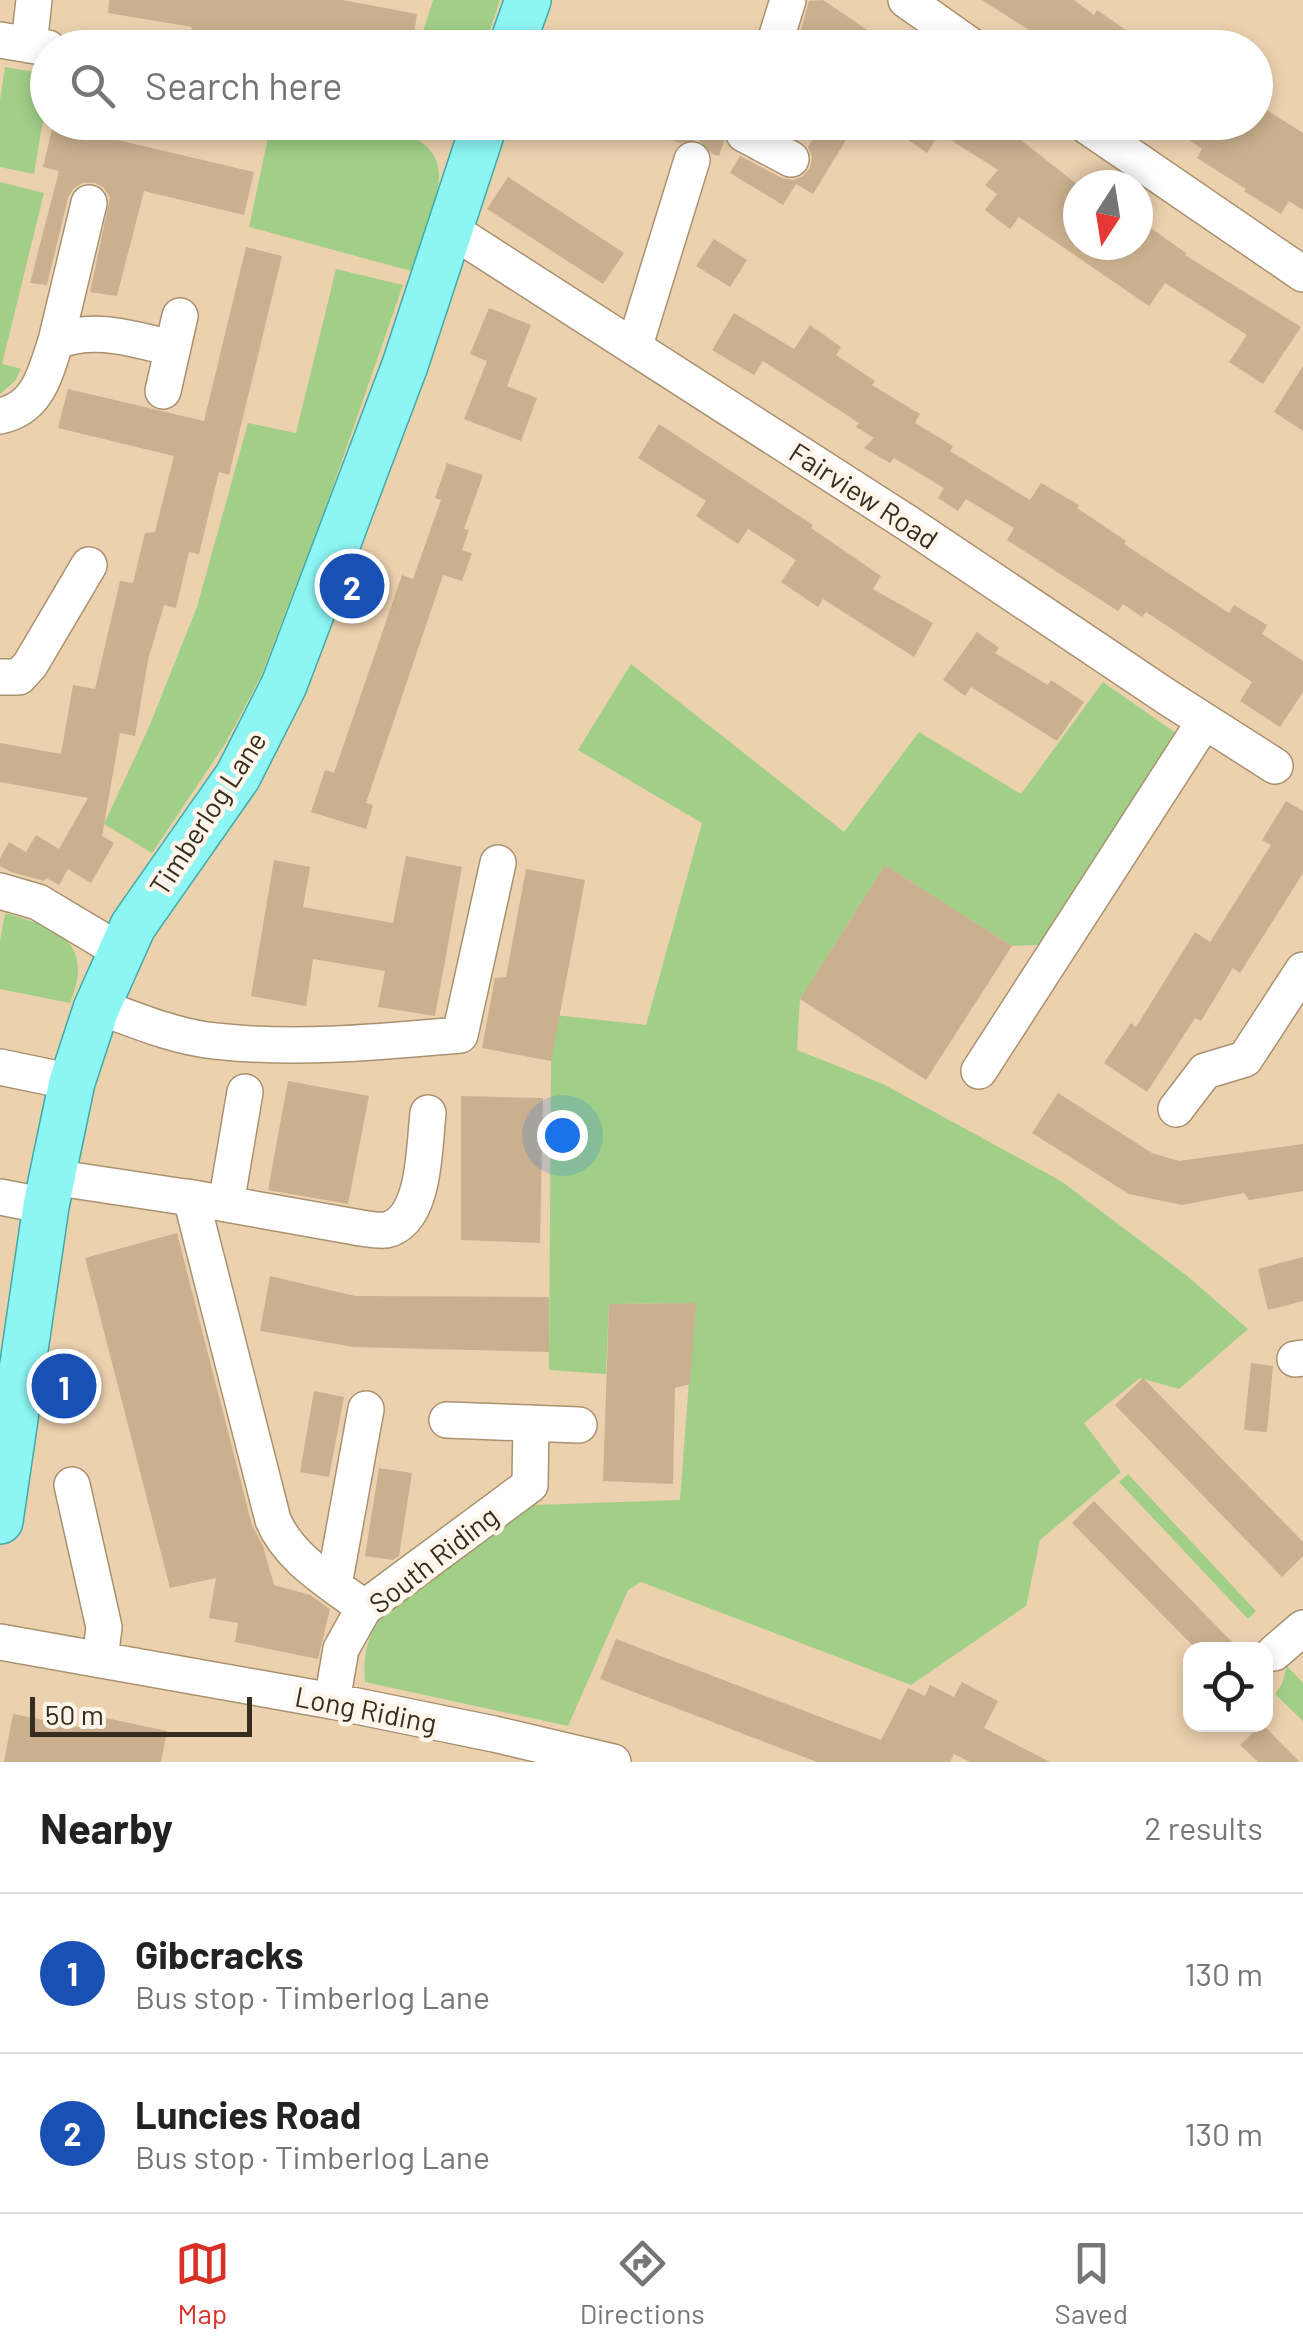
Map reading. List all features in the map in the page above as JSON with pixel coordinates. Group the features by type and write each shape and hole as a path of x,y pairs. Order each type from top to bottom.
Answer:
{"main road":[{"path":"517,30 528,0"},
{"name":"Timberlog Lane","path":"0,1520 49,1192 72,1082 97,1006 120,951 151,898 238,776 284,685 405,365 475,140"}],"street":[{"path":"25,45 34,0"},
{"path":"779,30 788,0"},
{"path":"906,0 948,30"},
{"path":"755,140 791,159"},
{"path":"1107,140 1303,274"},
{"path":"635,345 692,160"},
{"path":"0,416 30,402 44,382 89,203"},
{"name":"Fairview Road","path":"450,229 635,345 1275,766"},
{"path":"56,340 84,333 176,332 164,391"},
{"path":"0,677 19,678 30,665 89,566"},
{"path":"979,1070 1204,722"},
{"path":"97,1006 212,1041 280,1045 460,1034 498,863"},
{"path":"0,891 38,902 120,951"},
{"path":"1176,1109 1205,1072 1246,1059 1303,970"},
{"path":"0,1067 72,1082"},
{"path":"226,1204 245,1092"},
{"path":"0,1196 49,1192 187,1197 387,1230 408,1216 417,1199 428,1113"},
{"path":"187,1197 191,1198 273,1520 282,1540 364,1608"},
{"path":"334,1584 366,1409"},
{"path":"447,1420 579,1425"},
{"name":"South Riding","path":"332,1701 341,1649 364,1608 530,1485 532,1423"},
{"path":"72,1485 104,1627 100,1660"},
{"path":"1274,1654 1303,1628"},
{"name":"Long Riding","path":"0,1642 332,1701 613,1762"}],"green space":[{"path":"433,0 500,0 490,30 423,30"},
{"path":"5,67 30,71 30,140 40,140 34,174 0,167 0,100"},
{"path":"267,140 417,140 432,152 439,173 438,184 411,271 249,227"},
{"path":"0,182 44,193 2,364 21,369 15,381 0,394"},
{"path":"336,269 403,285 323,515 261,676 225,744 152,853 104,824 149,727 197,607 248,423 296,433"},
{"path":"631,664 844,832 919,732 1021,794 1103,682 1183,738 1061,944 1012,946 885,865 800,999 797,1050 883,1084 1061,1181 1186,1275 1248,1329 1179,1389 1140,1378 1084,1423 1121,1472 1040,1540 1026,1606 911,1685 641,1582 628,1590 568,1726 365,1682 365,1664 366,1649 380,1618 534,1505 680,1500 695,1303 609,1304 606,1374 549,1370 551,1061 555,1015 646,1025 702,823 578,750"},
{"path":"5,913 41,925 67,941 78,965 70,1003 0,989 0,941"},
{"path":"1128,1474 1256,1611 1248,1619 1119,1482"},
{"path":"1287,1666 1303,1683 1303,1721 1275,1694"}],"building":[{"path":"109,0 342,0 417,14 415,30 191,30 192,27 108,13"},
{"path":"823,0 867,30 801,30 809,1"},
{"path":"982,0 1074,0 1126,30 1029,30"},
{"path":"1273,114 1303,133 1303,210 1289,201 1281,214 1197,158 1202,149 1189,140 1273,140"},
{"path":"49,140 117,140 254,172 244,215 144,191 117,296 90,292 110,198 95,183 82,183 68,198 47,285 30,283 59,171 43,167"},
{"path":"699,140 724,140 719,156"},
{"path":"812,140 846,140 813,194 796,184 783,205 730,173 740,156 793,180 810,168 812,157 808,147"},
{"path":"908,140 935,140 927,153"},
{"path":"951,140 1021,140 1063,173 1063,247 1019,217 1010,229 985,210 997,194 985,185 998,170"},
{"path":"508,177 624,253 603,284 487,209"},
{"path":"1153,230 1185,255 1301,327 1263,384 1229,362 1247,335 1165,283 1149,306 1082,260 1153,260"},
{"path":"714,239 747,260 730,287 696,266"},
{"path":"246,247 282,256 229,475 219,472 199,554 189,552 176,608 164,605 148,660 135,736 120,733 102,836 114,843 91,883 68,869 59,885 46,878 44,881 11,872 0,866 9,842 26,852 36,835 59,849 88,798 0,782 0,743 61,754 73,685 95,689 120,581 133,583 145,533 155,532 174,456 58,428 68,389 204,421"},
{"path":"489,308 531,325 507,386 537,398 521,441 464,419 487,361 470,354"},
{"path":"734,313 794,349 810,325 841,347 836,355 875,381 872,385 920,414 915,423 953,446 950,451 1030,500 1041,483 1079,505 1077,508 1126,541 1124,544 1229,613 1234,605 1267,625 1262,634 1303,661 1303,692 1280,727 1240,701 1252,682 1146,612 1142,617 1123,604 1118,611 1007,540 1014,528 966,499 958,511 938,498 944,488 894,458 890,463 864,448 874,438 856,427 859,423 763,361 754,375 712,350"},
{"path":"1303,366 1303,431 1274,412"},
{"path":"659,424 813,525 811,528 881,576 873,589 933,623 914,657 823,599 818,607 781,582 796,560 748,529 738,544 696,516 706,501 638,458"},
{"path":"447,463 483,475 464,529 469,530 462,550 472,553 462,581 443,575 366,803 373,805 366,829 311,812 325,770 334,773 402,575 413,579 441,500 435,498"},
{"path":"977,632 999,648 995,653 1048,685 1051,680 1084,702 1057,741 971,687 965,696 943,680"},
{"path":"1286,801 1303,811 1303,873 1240,973 1233,968 1201,1021 1195,1018 1147,1092 1104,1063 1131,1023 1136,1027 1195,932 1210,942 1271,845 1262,840"},
{"path":"406,856 462,867 435,1016 378,1007 385,971 313,959 306,1006 251,996 274,860 310,867 303,907 393,923"},
{"path":"885,865 1012,946 926,1080 800,999"},
{"path":"526,869 585,880 551,1061 482,1048 495,978 506,977"},
{"path":"288,1081 369,1096 348,1204 268,1190"},
{"path":"1058,1093 1152,1153 1179,1161 1303,1144 1303,1191 1249,1200 1244,1193 1182,1205 1129,1194 1032,1133"},
{"path":"461,1096 543,1098 540,1243 461,1240"},
{"path":"177,1233 252,1525 263,1546 274,1585 310,1595 330,1609 318,1659 235,1642 238,1623 209,1618 216,1578 170,1588 85,1258"},
{"path":"1303,1257 1303,1301 1268,1310 1258,1269"},
{"path":"270,1276 355,1296 549,1297 549,1352 354,1347 260,1331"},
{"path":"696,1303 690,1384 675,1388 673,1484 603,1481 609,1304"},
{"path":"1251,1363 1273,1366 1267,1432 1244,1430"},
{"path":"1143,1378 1303,1542 1303,1556 1282,1577 1115,1405"},
{"path":"314,1391 344,1397 329,1477 300,1472"},
{"path":"379,1468 412,1473 399,1556 393,1560 365,1556"},
{"path":"1094,1501 1232,1642 1189,1642 1072,1523"},
{"path":"616,1639 881,1740 908,1688 925,1696 930,1685 954,1697 962,1682 998,1701 984,1728 1050,1762 970,1762 954,1754 950,1762 817,1762 600,1679"},
{"path":"13,1714 89,1729 92,1715 167,1731 161,1762 4,1762"},
{"path":"1254,1732 1270,1732 1300,1762 1258,1762 1240,1745"}],"place":[{"name":"Luncies Road","path":"352,586"},
{"name":"Gibcracks","path":"64,1386"}]}
